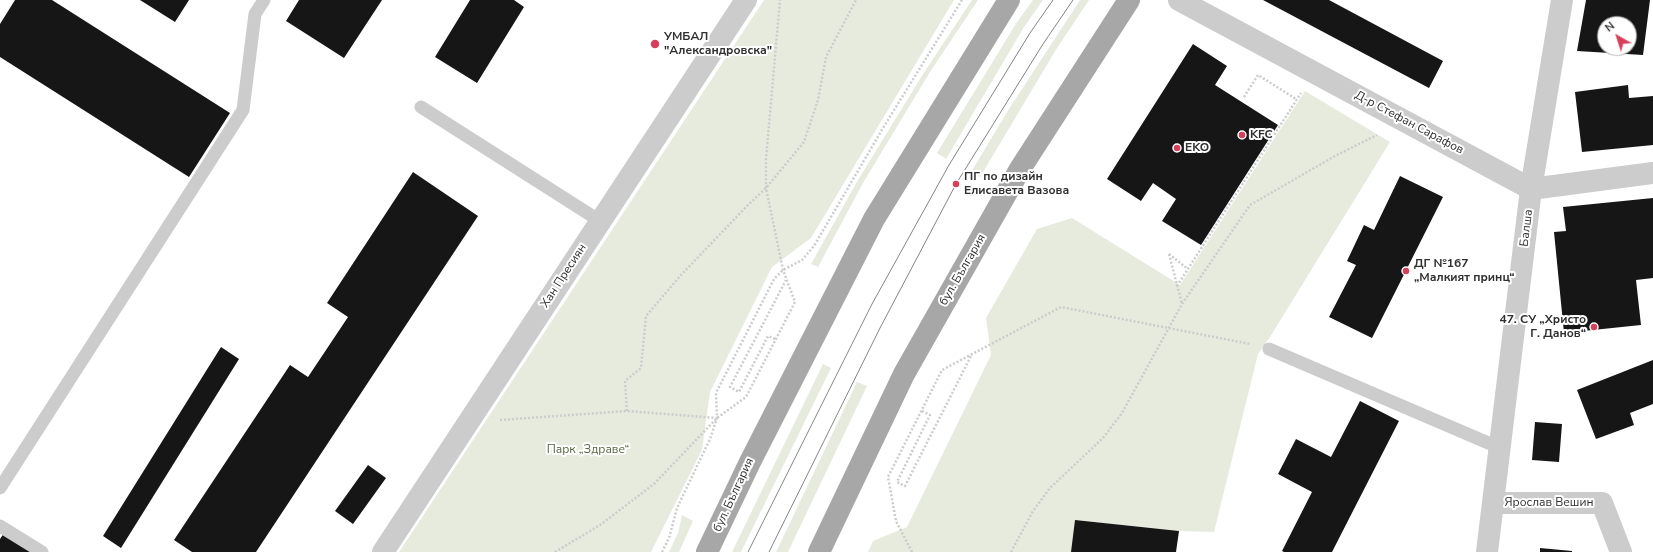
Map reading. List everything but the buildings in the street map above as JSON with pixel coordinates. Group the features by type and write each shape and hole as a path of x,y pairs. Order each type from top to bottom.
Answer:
{"main road":[{"name":"бул. България","path":"708,552 753,455 874,219 1009,0"},
{"name":"бул. България","path":"819,552 904,374 1020,169 1129,0"}],"street":[{"name":"Хан Пресиян","path":"383,552 746,0"},
{"name":"Д-р Стефан Сарафов","path":"1179,0 1531,189"},
{"name":"Балша","path":"1487,552 1531,189 1562,0"},
{"path":"1531,189 1653,173"},
{"name":"Ярослав Вешин","path":"1493,503 1602,504 1621,552"}],"lane":[{"path":"0,488 242,110 255,14 264,0"},
{"path":"421,107 600,221"},
{"path":"1269,349 1500,448"},
{"path":"0,526 42,552"}],"path":[{"path":"555,552 600,525 654,484 717,418 746,398 795,302 783,270 766,188 766,159 780,0"},
{"path":"627,411 625,381 641,368 646,316 681,275 766,188 804,142 818,100 826,57 856,0"},
{"path":"662,552 669,538 677,508 710,439 717,418 716,393 774,279 783,270 802,260 814,246 883,128 962,0"},
{"path":"1244,97 1258,75 1296,100"},
{"path":"1177,286 1299,96"},
{"path":"1011,552 1033,511 1050,488 1103,438 1122,413 1182,304 1250,205 1335,156 1404,121"},
{"path":"1182,304 1169,254 1188,269"},
{"path":"775,339 768,336 739,392 730,387 786,279"},
{"path":"912,552 896,521 888,477 942,370 1060,307 1235,340"},
{"path":"922,411 930,415 897,482 905,486 972,354"},
{"path":"472,416 497,420 627,411 717,418"}],"green space":[{"name":"Парк „Здраве“","path":"764,0 954,0 811,238 772,267 710,392 702,450 651,552 399,552"},
{"path":"972,0 978,0 930,72 863,183 818,267 811,264 858,180 925,71"},
{"path":"1033,0 1043,0 1024,27 946,159 937,153 1017,22"},
{"path":"1080,0 1089,0 1057,48 980,177 971,172 1009,109"},
{"path":"1305,91 1390,142 1270,337 1258,354 1214,532 1179,531 1075,520 1071,552 868,552 873,541 907,527 991,355 986,318 1037,229 1072,218 1180,285"},
{"path":"823,364 831,368 741,552 732,552"},
{"path":"857,382 867,386 788,552 776,552"},
{"path":"682,515 693,521 679,552 669,552 678,533"}],"tram line":[{"path":"748,552 872,304 949,165 1030,33 1053,0"},
{"path":"769,552 880,328 956,184 1043,44 1073,0"}],"place":[{"name":"УМБАЛ \"Александровска\"","path":"655,44"},
{"name":"KFC","path":"1242,135"},
{"name":"EKO","path":"1177,148"},
{"name":"ПГ по дизайн Елисавета Вазова","path":"956,184"},
{"name":"ДГ №167 „Малкият принц“","path":"1406,271"},
{"name":"47. СУ „Христо Г. Данов“","path":"1594,327"}]}
